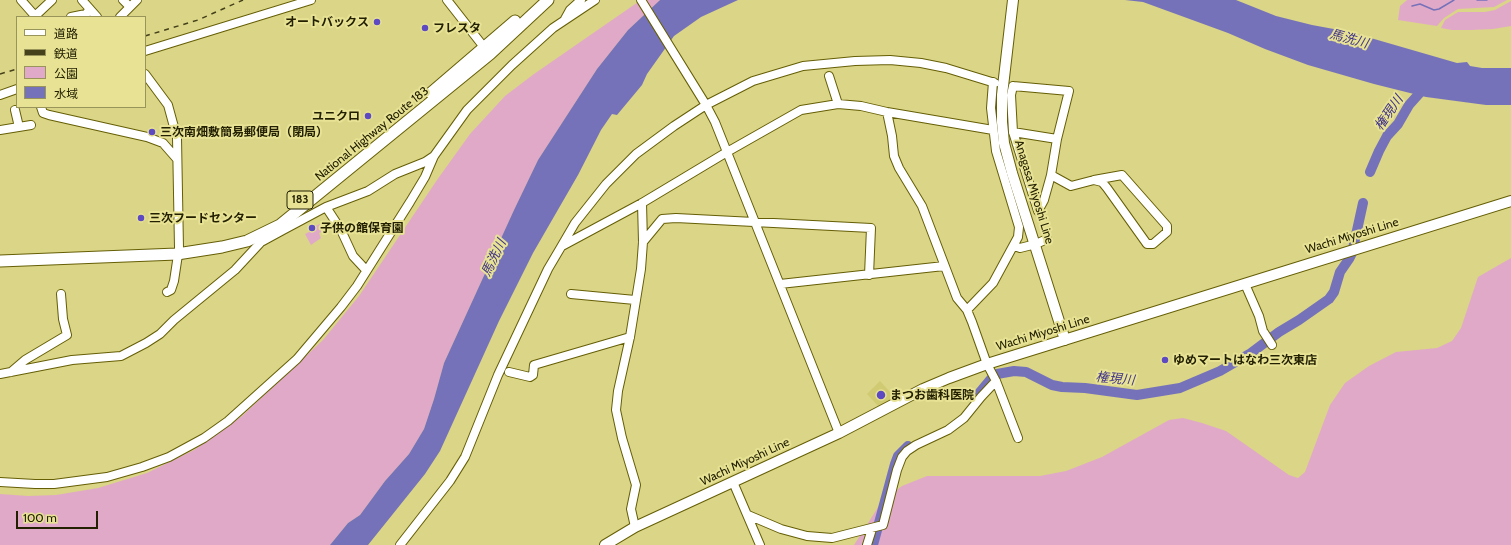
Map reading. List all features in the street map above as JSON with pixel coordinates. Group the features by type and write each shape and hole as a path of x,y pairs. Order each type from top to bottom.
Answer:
{"highway":[{"name":"National Highway Route 183","path":"488,51 538,0"},
{"name":"National Highway Route 183","path":"0,261 178,251 219,242 248,232 280,224 548,0"},
{"name":"National Highway Route 183","path":"0,254 178,251"}],"main road":[{"name":"Anagasa Miyoshi Line","path":"1014,0 1004,66 1002,95 1004,143 1012,173 1036,244 1065,340"},
{"name":"Wachi Miyoshi Line","path":"605,545 635,528 839,433 922,390 992,374 1065,340 1245,284 1360,246 1511,201"}],"street":[{"path":"21,0 36,16 52,0"},
{"path":"82,0 96,16"},
{"path":"124,0 130,7"},
{"path":"121,16 137,0"},
{"path":"146,51 311,0"},
{"path":"447,0 488,51"},
{"path":"563,21 570,10 581,0"},
{"path":"0,482 54,484 106,477 142,467 169,457 204,438 228,422 297,359 341,306 366,270 425,177 434,156 467,110 512,65 553,28 595,0"},
{"path":"641,0 704,102 727,152 839,433"},
{"path":"76,16 86,14 90,9"},
{"path":"400,545 450,481 465,457 498,375 548,269 575,223 606,184 636,154 704,102 753,82 803,66 855,61 890,60 921,63 946,68 994,83 991,108 996,152 1019,227 1018,237 993,283 967,310"},
{"path":"146,75 168,105 177,138 179,182 178,251 174,281 171,290 167,292"},
{"path":"829,76 838,104"},
{"path":"1013,86 1069,91 1057,139 1051,176 1044,200 1038,210 1013,132 1011,95 1013,86"},
{"path":"0,94 16,89"},
{"path":"561,247 642,203 800,110 838,104 861,106 887,112 993,130"},
{"path":"41,108 43,113 49,115 147,137 163,143 177,159"},
{"path":"15,110 19,127"},
{"path":"887,112 894,156 899,168 922,206 957,298 967,310 1018,438"},
{"path":"0,130 31,125"},
{"path":"1013,132 1057,139"},
{"path":"0,374 72,360 120,356 146,343 160,334 174,320 235,270 280,224 368,191 395,174 426,162 434,156"},
{"path":"1051,176 1070,186 1094,180 1122,175 1167,226 1167,232 1152,244 1147,244 1107,188 1102,182 1094,180"},
{"path":"635,528 631,509 636,485 622,438 616,410 641,269 643,242 642,203"},
{"path":"326,208 341,230 353,256 366,270"},
{"path":"643,242 662,219 676,218 871,228 869,275"},
{"path":"1014,246 1020,248 1036,244 1047,239"},
{"path":"780,284 944,266"},
{"path":"1245,284 1271,344"},
{"path":"10,373 25,360 67,335 63,319 61,294"},
{"path":"571,294 635,300"},
{"path":"509,372 530,377 533,376 534,365 630,337"},
{"path":"867,545 876,527 902,457 907,451 916,445 948,430 964,418 981,397 992,374"},
{"path":"733,482 760,545"},
{"path":"748,514 781,529 831,542 876,527"}],"shaded area":[{"path":"880,381 897,400 880,408 867,394"}],"green space":[{"path":"641,0 660,0 628,30 597,69 538,160 444,363 424,429 409,454 385,481 360,515 348,523 330,545 0,545 0,494 28,496 56,495 98,488 147,473 194,450 242,416 323,340 359,296 437,180 470,134 505,96 534,74"},
{"path":"1407,0 1507,0 1494,7 1458,9 1444,18 1437,26 1398,20 1400,6"},
{"path":"1511,1 1511,26 1471,30 1452,30 1441,28 1445,20 1458,12 1485,12 1495,10"},
{"path":"320,224 324,231 319,233 321,238 311,245 305,234 311,231 310,228"},
{"path":"1511,258 1511,545 854,545 882,501 902,486 927,476 1040,476 1066,471 1102,457 1169,420 1183,418 1226,431 1289,475 1298,478 1305,472 1330,405 1345,383 1369,366 1396,352 1437,348 1452,341 1461,328 1478,277"}],"water":[{"name":"馬洗川","path":"660,0 738,0 701,17 674,36 647,74 642,85 617,115 612,114 601,130 578,175 533,253 499,321 440,451 425,474 368,545 330,545 348,523 360,515 385,481 409,454 424,429 444,363 538,160 597,69 628,30"},
{"name":"馬洗川","path":"1125,0 1236,0 1276,16 1350,32 1457,63 1467,62 1470,66 1482,68 1511,68 1511,105 1486,105 1426,97 1374,84 1308,65 1228,33 1143,2"}],"waterway":[{"path":"1412,6 1420,4 1434,10 1439,9 1454,0"},
{"path":"1477,0 1487,0"},
{"name":"権現川","path":"1370,172 1387,136 1398,124 1409,105 1426,86"},
{"name":"権現川","path":"976,397 997,374 1014,371 1026,372 1052,385 1062,387 1085,388 1137,395 1180,388 1220,371 1251,353 1279,332 1329,299 1334,292 1340,272 1352,253 1363,203"},
{"name":"権現川","path":"873,545 895,464 898,456 908,446"}],"railway":[{"path":"146,36 198,20 243,0"},
{"path":"0,74 16,69"}],"place":[{"name":"オートバックス","path":"377,22"},
{"name":"フレスタ","path":"425,28"},
{"name":"ユニクロ","path":"368,116"},
{"name":"三次南畑敷簡易郵便局（閉局）","path":"152,132"},
{"name":"三次フードセンター","path":"141,218"},
{"name":"子供の館保育園","path":"312,228"},
{"name":"ゆめマートはなわ三次東店","path":"1165,360"},
{"name":"まつお歯科医院","path":"881,395"}]}
